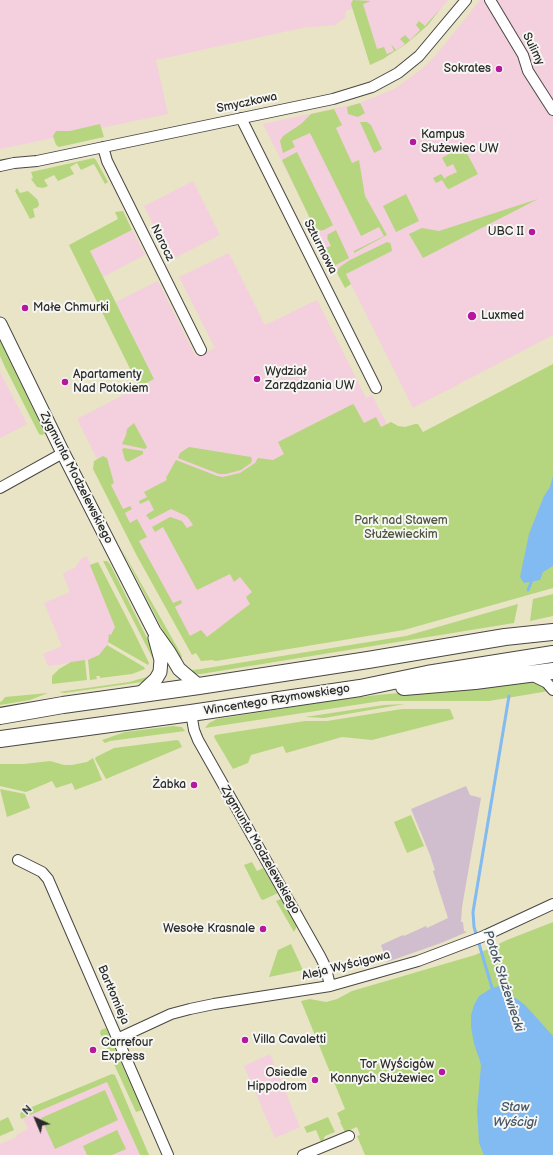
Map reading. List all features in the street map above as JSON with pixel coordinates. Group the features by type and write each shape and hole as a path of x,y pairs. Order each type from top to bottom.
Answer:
{"main road":[{"name":"Wincentego Rzymowskiego","path":"0,716 63,705 200,686 368,660 505,637 553,626"},
{"name":"Wincentego Rzymowskiego","path":"505,637 553,632"},
{"name":"Wincentego Rzymowskiego","path":"0,739 360,688 427,674 553,654"},
{"path":"360,688 417,687 553,671"}],"street":[{"name":"Smyczkowa","path":"0,166 36,161 103,148 333,98 372,87 398,73 419,56 466,0"},
{"name":"Sulimy","path":"490,0 523,55 528,71 553,110"},
{"name":"Szturmowa","path":"241,118 376,388"},
{"name":"Narocz","path":"103,148 107,161 201,350"},
{"name":"Zygmunta Modzelewskiego","path":"0,324 63,453 154,631 169,652 178,670 200,686"},
{"path":"1,484 63,453"},
{"name":"Zygmunta Modzelewskiego","path":"139,695 158,676 161,666 154,631"},
{"path":"530,674 547,683 553,690"},
{"name":"Zygmunta Modzelewskiego","path":"192,713 194,730 198,740 320,956 326,968 330,986"},
{"name":"Bartłomieja","path":"18,860 42,872 48,878 168,1155"},
{"name":"Aleja Wyścigowa","path":"117,1039 171,1014 200,1006 330,986 418,960 484,936 553,904"},
{"path":"303,1155 349,1136"}],"shaded area":[{"path":"0,0 448,0 428,25 414,38 383,59 370,65 353,8 346,11 345,18 335,25 302,28 156,60 168,114 0,149"},
{"name":"Kampus Służewiec UW","path":"480,0 553,0 553,335 413,408 346,274 392,251 337,272 263,124 360,103 394,89 422,69 436,55"},
{"path":"193,181 220,235 171,260 144,206"},
{"path":"132,230 145,255 103,277 90,251"},
{"path":"229,253 265,325 317,300 366,398 372,395 387,424 187,528 184,523 166,533 236,571 258,599 195,646 109,486 107,479 77,419 154,379 116,302 158,281 196,357 215,348 179,277"},
{"path":"0,372 27,424 0,438"},
{"path":"87,556 117,630 99,659 48,666 43,654 62,646 44,603 70,592 63,574 75,568 81,559"},
{"path":"466,786 470,795 481,798 462,907 461,922 463,922 464,931 467,932 387,962 381,945 426,926 427,928 448,918 433,871 435,870 430,855 411,809"},
{"path":"270,1054 300,1127 275,1138 244,1066"},
{"path":"107,1082 140,1155 0,1155 0,1144 17,1137 16,1135 28,1129 23,1118"}],"green space":[{"path":"353,0 371,1 363,4 377,49 384,47 387,54 394,51 391,44 396,50 405,44 400,39 405,35 410,40 420,30 416,25 419,21 425,26 440,9 428,25 406,44 383,59 370,65 351,4"},
{"path":"360,103 365,113 358,117 348,114 347,107"},
{"path":"334,109 342,125 336,128 352,163 359,160 365,196 387,235 354,253 354,251 384,236 379,227 361,236 310,133 292,141 295,147 283,153 280,141 283,136 301,124 311,114"},
{"path":"360,122 367,122 371,125 382,149 374,153"},
{"path":"100,124 104,137 59,147 56,145 53,136 56,131 70,131"},
{"path":"463,146 478,174 449,189 442,180 436,183 433,178 441,174 445,179 446,177 457,172 453,164 447,167 442,158"},
{"path":"297,152 333,225 324,230 318,231 315,229 282,160"},
{"path":"94,158 108,182 105,184 94,164 81,170 77,163 70,167 74,174 58,181 54,175 44,180 48,186 43,188 37,187 31,179 33,178 31,172"},
{"path":"17,188 20,193 28,191 37,199 39,204 38,207 33,209 35,217 30,219 15,191"},
{"path":"406,194 419,221 396,232 383,206"},
{"path":"538,199 423,258 409,234 422,228 439,231"},
{"path":"123,211 132,230 90,251 154,379 139,387 69,245 118,219 115,212"},
{"path":"336,230 349,258 334,266 325,248 331,246 327,235"},
{"path":"387,242 390,243 392,251 346,274 351,284 345,288 336,271 350,260"},
{"path":"0,340 45,434 39,434 5,367 0,356"},
{"name":"Park nad Stawem Służewieckim","path":"553,364 553,588 404,630 216,661 201,661 196,653 192,655 137,556 93,469 94,461 103,456 107,458 114,483 111,485 123,509 130,506 132,509 125,513 130,523 137,519 147,537 139,541 173,603 181,600 182,603 175,607 190,636 201,630 207,637 250,604 246,597 252,592 240,577 234,582 230,574 197,590 163,527 155,532 152,527 170,517 182,521 187,528 193,525 186,516 171,509 150,520 146,515 154,510 149,500 140,504 139,501 147,497 144,492 167,480 166,478 176,460 217,476 223,477 240,473 255,463 258,458 273,460 284,454 278,442 353,404 364,423 376,417 381,427 391,422 398,426 405,427 418,424 423,432"},
{"path":"134,423 147,447 145,449 122,444 127,429"},
{"path":"189,447 251,457 252,459 251,463 241,470 226,474 219,474 178,458 180,453"},
{"path":"122,449 143,451 143,454 128,462 125,460"},
{"path":"121,548 181,654 181,659 178,660"},
{"path":"103,561 107,561 110,564 152,648 155,663"},
{"path":"98,562 133,630 149,663 148,665 108,642 109,634 111,635 115,627 90,565"},
{"path":"553,594 553,616 530,621 533,599"},
{"path":"518,604 514,623 201,674 192,674 185,671 406,636"},
{"path":"107,645 145,669 132,674 100,678 100,676 96,676 97,679 90,680 88,660 99,655"},
{"path":"85,660 87,680 52,684 52,676 59,669 71,662"},
{"path":"154,675 142,682 64,693 59,692 129,682"},
{"path":"532,681 545,687 549,691 489,701 381,701 205,728 209,723 217,719 337,700"},
{"path":"48,693 30,700 0,705 0,702 5,697"},
{"path":"405,704 324,718 305,717 384,705"},
{"path":"402,709 450,709 454,719 372,740 342,737 286,753 283,746 251,755 248,763 233,769 214,737 215,735 305,721 327,721"},
{"path":"173,726 182,727 185,731 110,741 105,743 102,740 125,732"},
{"path":"177,740 182,747 106,779 95,759 96,757 114,748"},
{"path":"93,758 102,780 75,790 72,783 56,788 52,781 26,792 0,786 0,764 24,764 50,761 64,765 72,765 87,762"},
{"path":"0,789 25,794 30,808 7,817"},
{"path":"411,815 424,846 407,853 394,822"},
{"path":"252,862 257,871 263,868 278,893 263,900 261,899 244,865"},
{"path":"281,899 297,926 294,932 276,901"},
{"name":"Tor Wyścigów Konnych Służewiec","path":"553,922 553,1155 365,1155 357,1136 360,1135 357,1127 345,1132 340,1122 337,1113 345,1109 301,1001 310,999 326,1002 337,999 352,991 475,955 507,940"},
{"path":"291,944 303,970 269,977 278,950"},
{"path":"106,1028 117,1054 112,1056 110,1055 100,1033 101,1030"},
{"path":"120,1060 142,1110 136,1112 114,1064"},
{"path":"112,1074 115,1075 149,1155 140,1155 107,1082 21,1119 20,1114 22,1111"},
{"path":"105,1090 118,1120 55,1149 41,1118"},
{"path":"8,1117 14,1130 0,1136 0,1121"},
{"path":"328,1117 335,1132 325,1136 321,1142 316,1130 307,1133 304,1127"},
{"path":"117,1130 126,1149 112,1155 87,1155 83,1146"}],"water":[{"path":"553,476 553,566 543,572 540,580 524,583 520,577 529,534 544,496 550,487"},
{"name":"Staw Wyścigi","path":"503,985 513,996 525,1005 553,1036 553,1155 484,1155 479,1143 477,1110 481,1066 474,1044 471,1027 471,1015 479,996 492,988"}],"waterway":[{"name":"Potok Służewiecki","path":"528,590 532,580"},
{"name":"Potok Służewiecki","path":"493,991 474,927 473,912 509,696"}],"place":[{"name":"Sokrates","path":"499,69"},
{"name":"Kampus Służewiec UW","path":"413,142"},
{"name":"UBC II","path":"532,232"},
{"name":"Małe Chmurki","path":"25,308"},
{"name":"Luxmed","path":"472,316"},
{"name":"Wydział Zarządzania UW","path":"257,379"},
{"name":"Apartamenty Nad Potokiem","path":"65,382"},
{"name":"Żabka","path":"194,785"},
{"name":"Wesołe Krasnale","path":"263,929"},
{"name":"Villa Cavaletti","path":"245,1040"},
{"name":"Carrefour Express","path":"93,1050"},
{"name":"Tor Wyścigów Konnych Służewiec","path":"442,1072"},
{"name":"Osiedle Hippodrom","path":"315,1080"}]}
